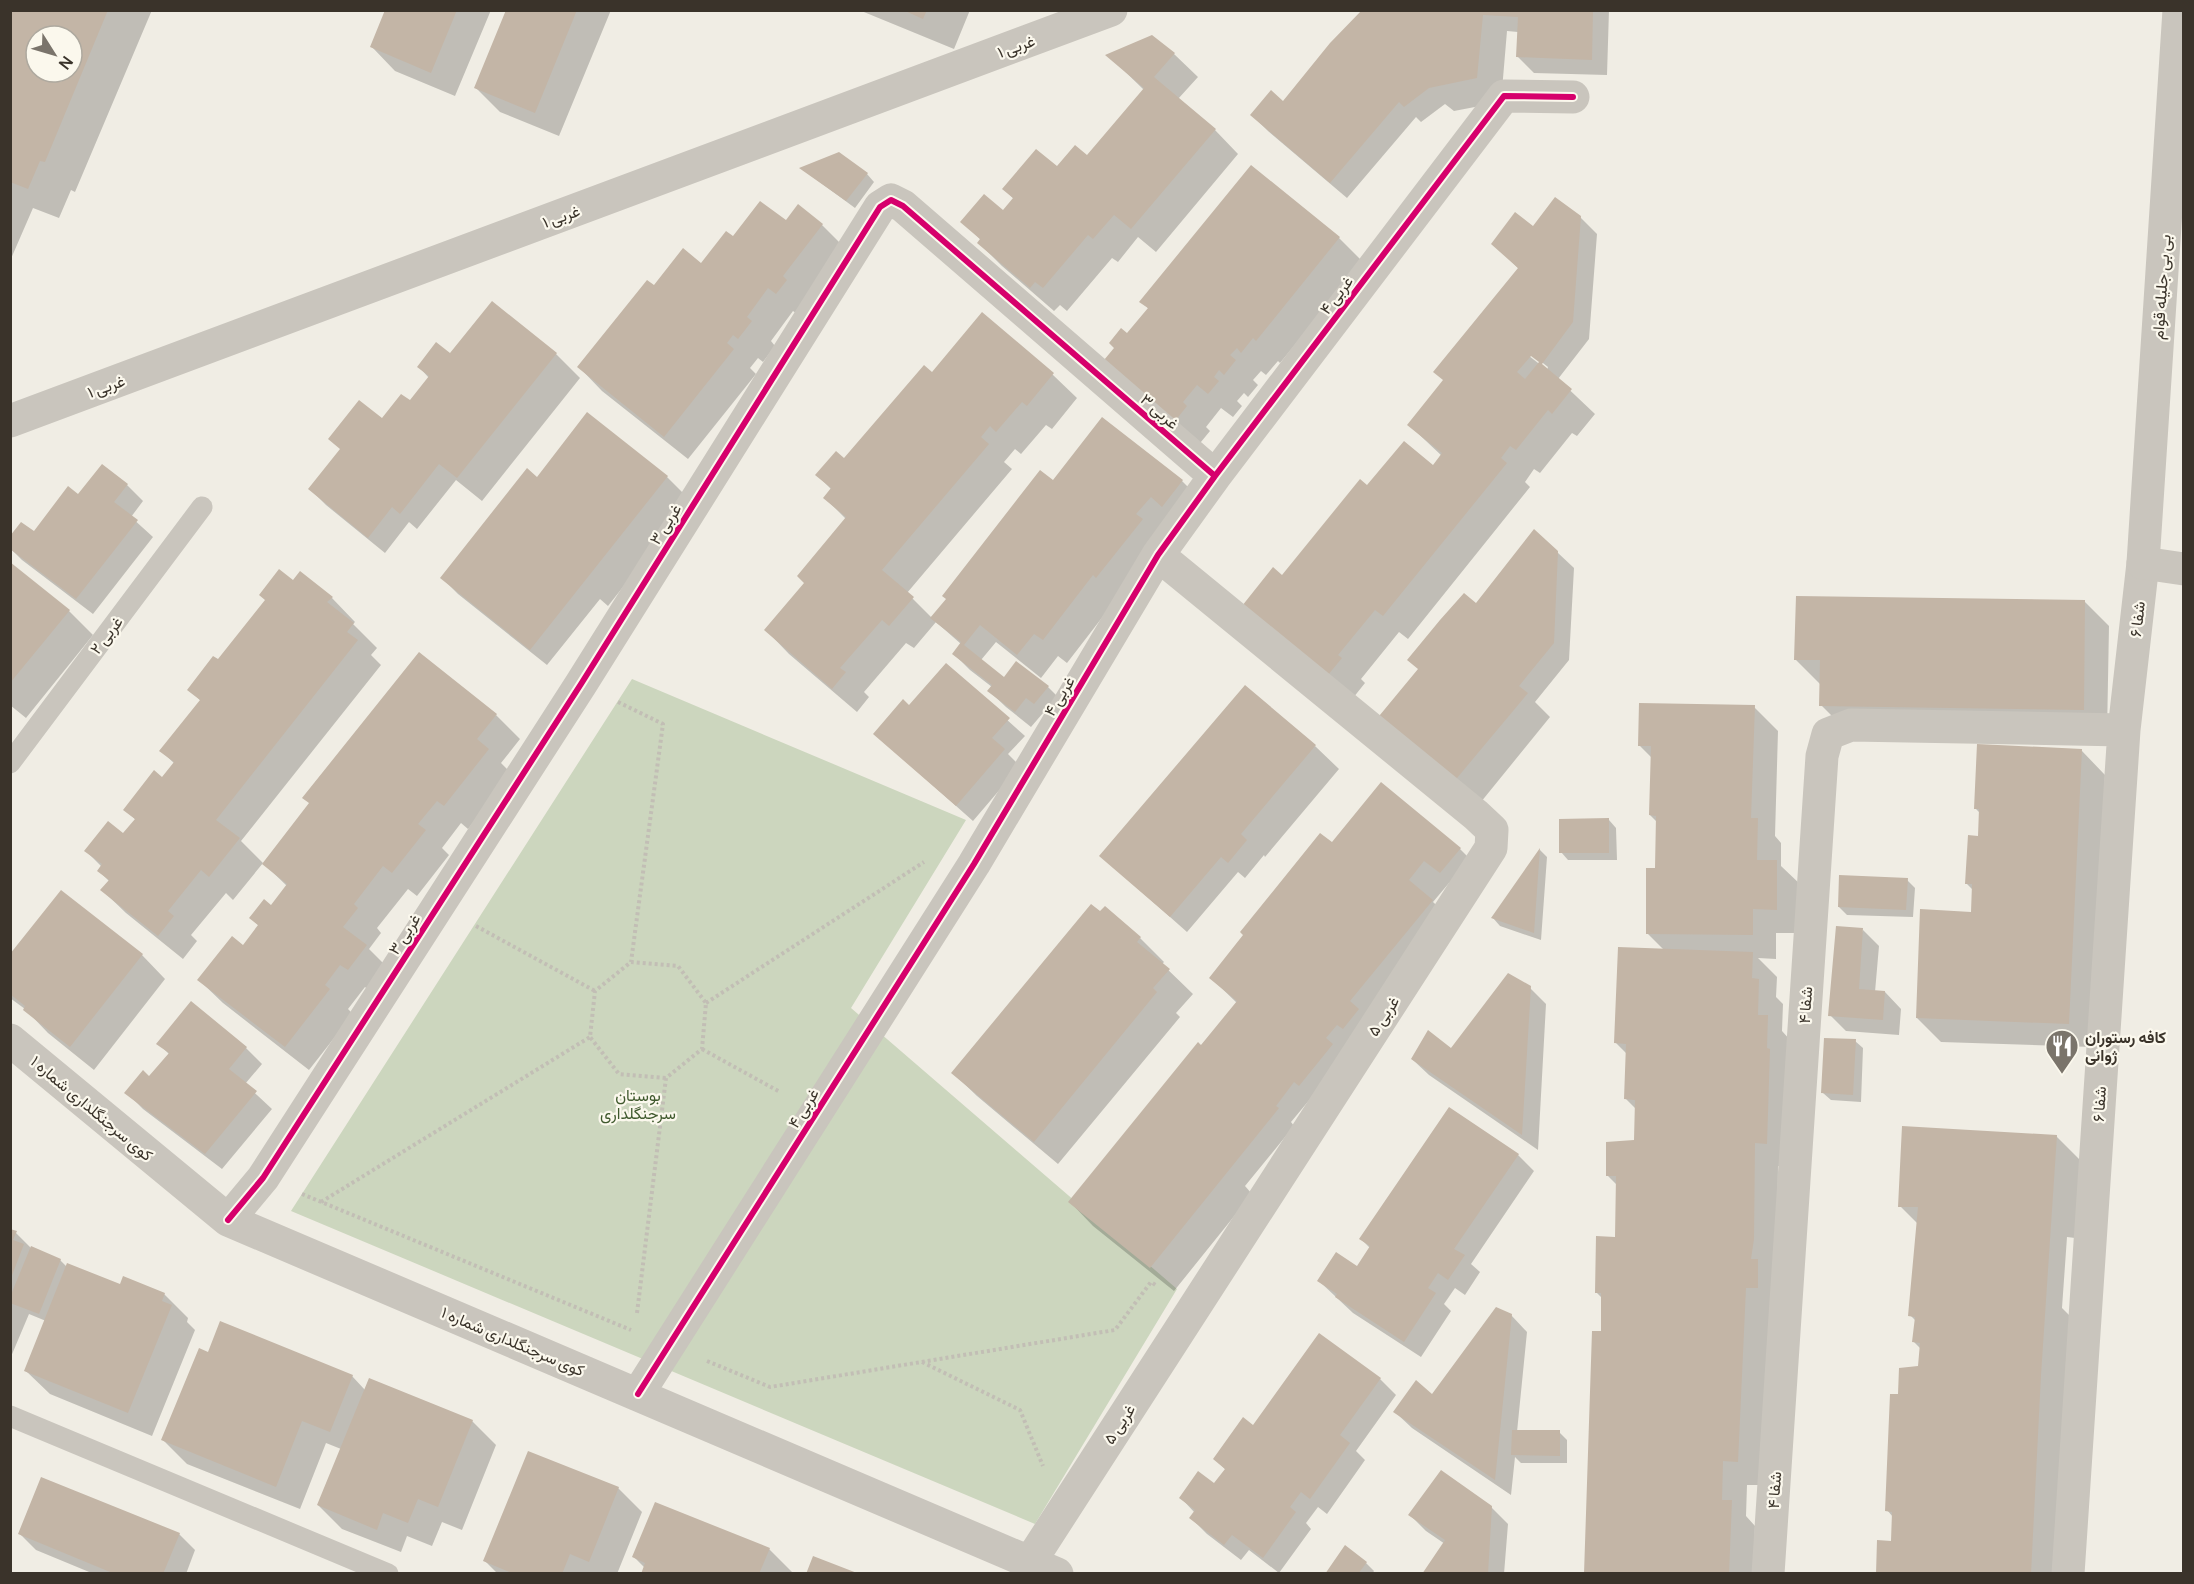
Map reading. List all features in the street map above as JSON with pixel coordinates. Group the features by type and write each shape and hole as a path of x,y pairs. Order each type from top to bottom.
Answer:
{"street":[{"name":"غربی ۱","path":"10,421 1111,10"},
{"name":"بی بی جلیله قوام","path":"2143,563 2179,10"},
{"name":"غربی ۴","path":"638,1394 974,864 1158,555 1215,476 1504,96 1573,97"},
{"name":"غربی ۳","path":"228,1220 263,1178 581,684 880,207 891,200 903,206 1215,476"},
{"name":"غربی ۵","path":"1043,1568 1062,1513 1491,848 1492,830 1476,815 1158,555"},
{"path":"2143,563 2184,569"},
{"name":"شفا ۶","path":"2068,1574 2124,730 2143,563"},
{"name":"شفا ۴","path":"1768,1574 1822,756 1828,734 1851,725 2124,730"},
{"name":"کوی سرجنگلداری شماره ۱","path":"10,1040 228,1220 1043,1568"}],"lane":[{"name":"غربی ۲","path":"10,763 202,507"},
{"path":"10,1416 388,1574"}],"path":[{"path":"581,684 663,724 631,962 595,991 590,1037 619,1074 666,1078 702,1049 706,1003 678,966 631,962"},
{"path":"706,1003 922,862 974,864"},
{"path":"438,905 595,991"},
{"path":"321,1202 590,1037"},
{"path":"702,1049 816,1112"},
{"path":"637,1320 666,1078"},
{"path":"921,1362 1020,1410 1062,1513"}],"green space":[{"name":"بوستان سرجنگلداری","path":"632,679 966,820 851,1008 1177,1289 1035,1524 291,1211"}],"building":[{"path":"10,10 108,10 84,68 84,24 24,24 24,84 77,84 45,162 40,161 28,189 10,182"},
{"path":"385,10 457,10 431,73 370,47"},
{"path":"506,10 577,10 535,113 474,88"},
{"path":"903,10 927,10 923,19"},
{"path":"1362,10 1593,10 1592,60 1516,57 1518,17 1483,15 1477,78 1429,88 1404,107 1399,102 1330,183 1250,115 1271,90 1283,101 1330,43"},
{"path":"1152,35 1175,53 1154,77 1216,129 1131,229 1114,215 1093,239 1088,235 1043,288 1035,282 1030,288 977,243 980,239 960,222 984,194 1003,210 1013,198 1002,189 1036,149 1057,166 1075,145 1087,155 1144,88 1105,55"},
{"path":"839,152 868,173 846,201 799,168"},
{"path":"1251,165 1340,237 1256,341 1253,338 1241,353 1237,348 1230,355 1236,360 1224,375 1219,370 1214,377 1219,381 1208,394 1197,385 1183,402 1187,406 1171,426 1099,366 1114,348 1109,343 1121,328 1127,333 1148,308 1139,302"},
{"path":"1555,197 1581,216 1573,322 1542,364 1572,389 1552,414 1548,410 1516,450 1510,446 1501,458 1507,463 1383,616 1375,610 1338,655 1342,658 1328,675 1242,606 1273,567 1282,575 1360,479 1367,485 1404,441 1433,465 1442,453 1407,425 1443,380 1433,372 1518,268 1491,244 1515,212 1533,226","holes":["1531,356 1539,362 1525,379 1517,372"]},
{"path":"760,201 786,220 798,204 823,224 783,276 787,280 776,294 768,288 747,317 752,321 738,339 733,335 727,343 734,349 664,437 577,367 647,280 654,285 683,248 701,263 726,231 733,236"},
{"path":"492,301 557,353 457,478 439,464 400,514 392,507 368,538 308,489 340,449 328,439 359,400 382,418 401,394 410,400 429,376 417,367 436,342 450,353"},
{"path":"982,312 1054,373 1027,406 1022,402 996,432 990,426 981,437 989,444 882,570 914,597 889,626 882,620 840,668 846,672 832,689 764,630 804,583 797,576 846,517 823,498 831,488 815,475 836,451 844,458 924,365 932,372"},
{"path":"587,412 668,476 530,650 440,578 527,468 537,477"},
{"path":"1102,417 1183,480 1162,507 1151,497 1136,514 1143,519 1096,578 1093,575 1043,640 1034,634 1017,655 980,625 964,645 1004,677 1016,661 1049,686 1034,704 1026,698 1015,712 987,691 992,685 952,654 961,642 930,618 946,599 942,596 1040,470 1053,480"},
{"path":"102,464 128,484 114,502 138,520 76,599 10,549 10,536 21,522 34,531 68,486 78,494"},
{"path":"1534,529 1558,551 1554,643 1519,686 1528,693 1447,790 1370,727 1418,669 1407,660 1440,620 1464,593 1476,603"},
{"path":"10,562 70,610 10,683"},
{"path":"279,569 293,580 300,571 333,597 327,602 354,623 347,632 358,640 216,820 240,838 209,877 201,870 168,911 174,916 158,936 100,890 109,880 97,871 102,864 84,851 108,821 123,833 135,819 123,810 154,770 162,777 174,762 159,751 200,700 187,690 213,656 218,659 265,600 259,595"},
{"path":"1796,596 2085,600 2084,710 1819,706 1820,660 1794,660"},
{"path":"419,652 497,714 477,739 489,749 444,806 437,801 418,824 426,830 392,873 383,866 354,904 358,908 343,927 367,945 348,970 340,965 325,985 330,989 285,1047 197,980 232,936 243,945 258,925 249,918 264,899 271,905 287,884 262,864 309,803 302,798"},
{"path":"946,663 1010,718 992,738 1005,749 956,806 873,734 903,699 909,705"},
{"path":"1245,685 1316,745 1241,834 1247,840 1228,863 1221,857 1170,917 1099,856"},
{"path":"1639,703 1755,705 1751,818 1758,818 1757,860 1777,860 1777,910 1753,909 1753,935 1646,934 1646,868 1655,868 1656,816 1649,815 1651,746 1638,746"},
{"path":"1977,744 2082,749 2069,1024 1916,1018 1920,909 1971,912 1972,884 1965,884 1968,835 1978,836 1979,809 1974,809"},
{"path":"1381,782 1461,848 1440,873 1424,861 1409,880 1433,900 1350,1001 1359,1009 1343,1029 1337,1025 1326,1038 1333,1044 1299,1086 1294,1082 1276,1106 1279,1108 1150,1268 1068,1202 1198,1042 1201,1045 1237,1001 1209,978 1243,935 1240,932 1320,833 1332,842"},
{"path":"1609,818 1609,853 1559,853 1559,819"},
{"path":"1540,848 1534,933 1491,918"},
{"path":"1839,875 1908,878 1906,910 1838,907"},
{"path":"61,890 143,954 70,1047 23,1010 25,1006 10,994 10,954"},
{"path":"1091,904 1100,911 1105,906 1141,937 1137,942 1170,969 1153,988 1157,992 1034,1142 951,1073"},
{"path":"1836,926 1863,928 1859,989 1885,991 1883,1020 1828,1016"},
{"path":"1618,947 1753,952 1752,978 1759,979 1758,1015 1768,1015 1767,1048 1770,1049 1767,1144 1755,1143 1754,1239 1751,1259 1758,1259 1758,1288 1746,1288 1738,1462 1723,1461 1722,1500 1732,1500 1729,1574 1584,1574 1592,1331 1601,1331 1601,1293 1595,1293 1596,1236 1615,1237 1616,1176 1606,1176 1606,1142 1634,1140 1635,1100 1624,1099 1626,1044 1614,1043"},
{"path":"1508,973 1531,986 1522,1135 1411,1059 1428,1030 1451,1048"},
{"path":"191,1001 247,1047 229,1069 257,1091 205,1154 124,1093 143,1070 149,1076 169,1053 156,1044"},
{"path":"1824,1038 1856,1039 1853,1095 1821,1093"},
{"path":"1449,1107 1519,1154 1454,1249 1465,1255 1448,1280 1438,1273 1428,1288 1436,1293 1404,1342 1335,1297 1337,1294 1317,1281 1336,1252 1357,1266 1370,1246 1359,1239"},
{"path":"1902,1126 2057,1135 2031,1574 1876,1574 1877,1540 1891,1541 1892,1512 1885,1511 1890,1394 1898,1394 1899,1368 1918,1366 1920,1343 1912,1342 1915,1317 1908,1316 1918,1207 1898,1207"},
{"path":"10,1229 17,1231 13,1240 24,1244 11,1278"},
{"path":"31,1246 61,1259 39,1314 10,1303 10,1297"},
{"path":"67,1263 120,1284 123,1276 165,1293 162,1301 172,1305 128,1413 24,1371"},
{"path":"1496,1307 1512,1314 1495,1480 1393,1412 1416,1380 1432,1394"},
{"path":"220,1321 353,1375 330,1432 302,1421 276,1487 161,1440 199,1348 208,1352"},
{"path":"1319,1333 1381,1378 1340,1435 1350,1443 1310,1499 1301,1492 1290,1507 1296,1512 1263,1558 1232,1535 1224,1545 1189,1518 1195,1510 1179,1498 1198,1471 1214,1483 1225,1469 1213,1459 1243,1417 1253,1425"},
{"path":"369,1378 473,1420 438,1507 418,1499 408,1523 383,1513 377,1530 317,1505"},
{"path":"1512,1430 1560,1430 1560,1456 1511,1455"},
{"path":"528,1451 619,1487 589,1562 570,1554 562,1574 514,1574 483,1561"},
{"path":"1441,1470 1492,1506 1488,1574 1422,1574 1445,1540 1408,1515"},
{"path":"41,1477 180,1533 163,1574 115,1574 18,1534"},
{"path":"655,1502 770,1548 759,1574 641,1574 645,1563 632,1557"},
{"path":"1345,1545 1367,1562 1358,1574 1325,1574"},
{"path":"813,1556 857,1573 857,1574 806,1574"}],"cycle path":[{"path":"638,1394 974,864 1158,555 1215,476 1504,96 1573,97"},
{"path":"228,1220 263,1178 581,684 880,207 891,200 903,206 1215,476"}],"place":[{"name":"کافه رستوران ژوانی","path":"2062,1075"}]}
